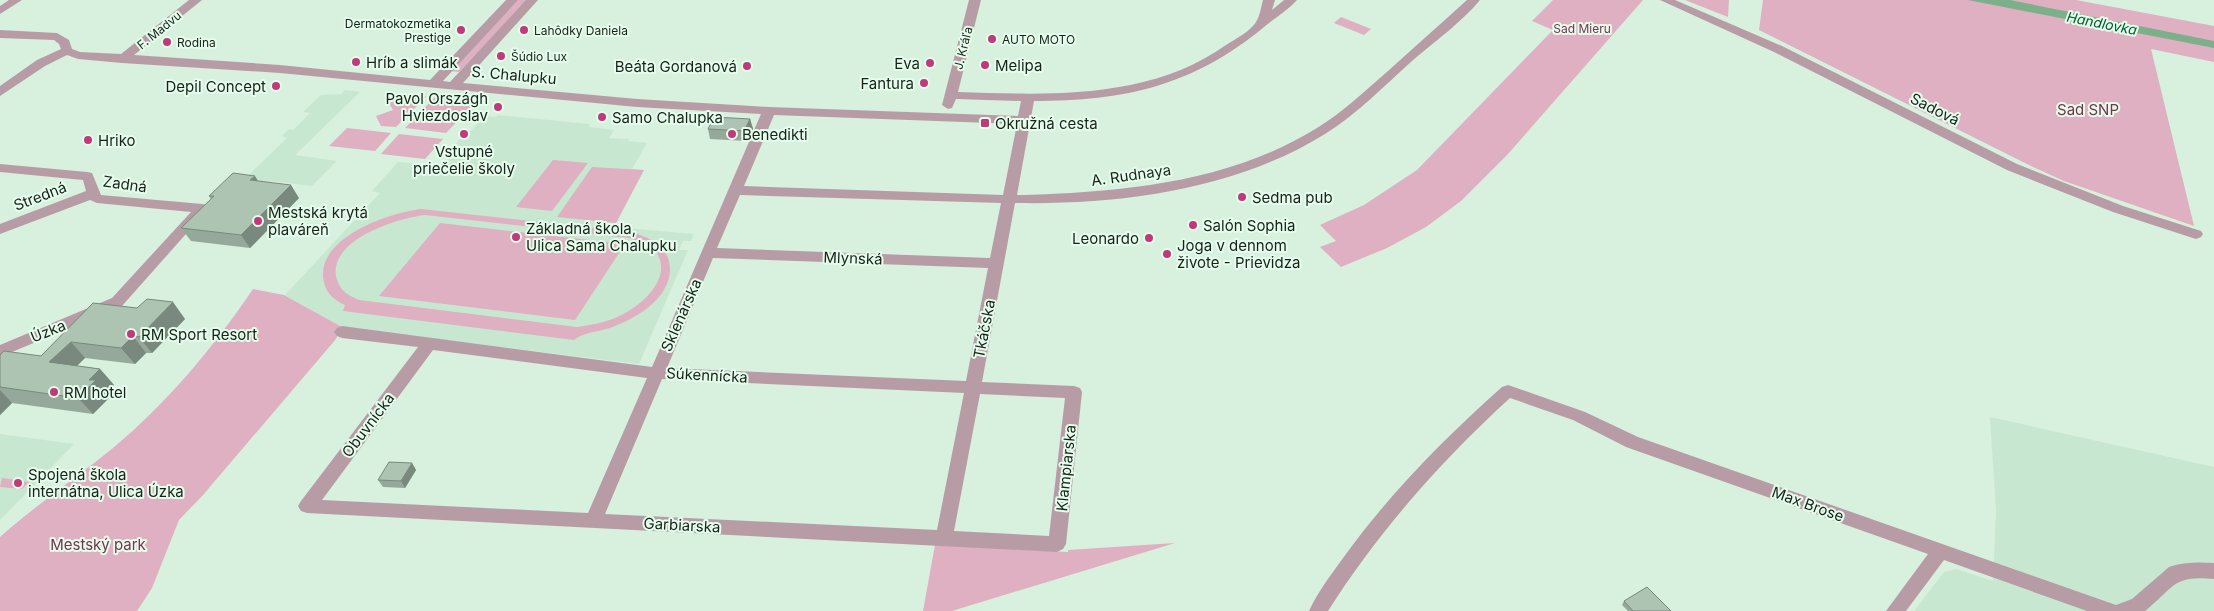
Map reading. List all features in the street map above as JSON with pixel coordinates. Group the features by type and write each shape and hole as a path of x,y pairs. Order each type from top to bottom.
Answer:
{"street":[{"path":"0,11 16,0"},
{"name":"F. Madvu","path":"122,59 154,36 196,0"},
{"path":"434,84 512,0"},
{"path":"453,86 532,0"},
{"name":"J. Kráľa","path":"951,95 975,0"},
{"path":"1262,22 1269,0"},
{"path":"944,116 951,95 1028,98 1092,96 1151,84 1190,70 1219,55 1291,0"},
{"name":"A. Rudnaya","path":"734,190 1008,200 1058,200 1122,195 1207,178 1262,160 1312,136 1349,111 1474,0"},
{"name":"Sadová","path":"1666,0 1778,49 2012,166 2118,209 2196,234"},
{"name":"S. Chalupku","path":"0,34 57,37 65,42 67,51 78,55 280,69 637,103 769,111 1024,120"},
{"path":"0,92 41,63 67,51"},
{"path":"1024,120 1028,98"},
{"name":"Sklenárska","path":"594,520 769,111"},
{"name":"Tkáčska","path":"944,538 1024,120"},
{"name":"Zadná","path":"0,168 87,176 92,183 92,194 97,199 202,208 162,253"},
{"name":"Stredná","path":"0,229 92,194"},
{"name":"Mlynská","path":"709,252 997,264"},
{"name":"Úzka","path":"0,351 117,302 162,253"},
{"name":"Súkennícka","path":"342,332 428,345 656,373 1074,392"},
{"name":"Obuvnícka","path":"307,506 428,345"},
{"name":"Max Brose","path":"1318,611 1329,593 1400,498 1447,447 1508,390 1579,416 1632,442 2110,611"},
{"name":"Klampiarska","path":"1057,544 1074,392"},
{"name":"Garbiarska","path":"307,506 1057,544"},
{"path":"1895,611 1941,551"},
{"path":"2123,611 2139,605 2174,573 2192,569 2214,571"}],"shaded area":[{"path":"345,90 360,92 295,155 337,161 312,186 271,181 263,189 237,186 287,138 282,136 289,129 293,130 310,113 303,112 321,95 341,94"},
{"name":"Základná škola, Ulica Sama Chalupku","path":"498,115 590,124 589,127 614,130 609,138 629,139 628,141 647,143 632,169 644,170 614,227 694,234 691,241 683,241 679,250 688,250 639,364 342,327 285,295 380,193 372,191 398,162 442,166 459,145 456,144 466,131 471,131 484,116 495,117"},
{"path":"1990,417 2214,467 2214,611 1914,611 1944,572 1956,569 1993,581 1996,511"},
{"name":"Spojená škola internátna, Ulica Úzka","path":"0,434 74,444 0,520"}],"green space":[{"path":"517,0 527,0 459,72 449,71"},
{"name":"Sad Mieru","path":"1553,0 1643,0 1508,154 1461,201 1426,227 1387,248 1341,267 1320,247 1336,241 1320,225 1364,205 1417,170 1553,30 1532,21"},
{"path":"1685,0 1729,0 1728,17"},
{"name":"Sad SNP","path":"1763,0 2076,0 2214,26 2214,62 2151,49 2194,226 2064,181 1759,30"},
{"path":"1341,17 1371,29 1364,35 1334,23"},
{"path":"409,94 424,95 426,97 396,127 381,126 376,116 393,110 388,102"},
{"path":"436,96 478,100 446,133 405,128"},
{"path":"347,128 391,133 375,151 329,146"},
{"path":"399,134 443,139 425,159 381,154"},
{"path":"553,160 588,163 552,211 516,207"},
{"path":"592,167 644,170 616,223 557,217"},
{"path":"421,209 631,232 651,240 662,248 669,261 668,280 658,298 640,313 620,324 586,334 574,340 343,311 345,305 330,294 325,286 323,276 325,262 333,249 359,229 375,221","holes":["425,215 629,238 649,246 658,255 661,265 656,285 650,294 633,309 606,321 577,327 359,300 344,291 339,285 336,276 337,263 344,251 354,241 383,226"]},
{"path":"440,223 625,244 575,320 379,296"},
{"name":"Mestský park","path":"253,289 284,295 342,327 336,339 203,495 179,520 152,588 137,611 0,611 0,537 113,448 152,412 206,353"},
{"path":"2,478 29,482 22,489 0,487"},
{"path":"1175,543 952,611 923,611 935,545 1068,552 1068,550"}],"water":[{"name":"Handlovka","path":"1968,0 2010,0 2214,41 2214,48"}],"building":[{"path":"714,117 750,119 744,131 708,129"},
{"path":"233,173 255,176 250,180 291,185 241,235 181,228 214,196 209,196"},
{"path":"147,299 173,302 139,337 133,336 121,348 71,342 49,362 100,369 89,380 96,380 78,398 0,387 0,355 4,351 41,356 93,303 137,308"},
{"path":"389,462 412,463 401,481 378,480"},
{"path":"1647,587 1671,611 1633,611 1624,601"}],"place":[{"name":"Dermatokozmetika Prestige","path":"461,30"},
{"name":"Lahôdky Daniela","path":"524,30"},
{"name":"AUTO MOTO","path":"992,39"},
{"name":"Rodina","path":"167,42"},
{"name":"Šúdio Lux","path":"501,56"},
{"name":"Hríb a slimák","path":"356,62"},
{"name":"Eva","path":"930,63"},
{"name":"Melipa","path":"985,65"},
{"name":"Beáta Gordanová","path":"747,66"},
{"name":"Fantura","path":"924,83"},
{"name":"Depil Concept","path":"276,86"},
{"name":"Pavol Országh Hviezdoslav","path":"498,107"},
{"name":"Samo Chalupka","path":"602,117"},
{"name":"Okružná cesta","path":"985,123"},
{"name":"Vstupné priečelie školy","path":"464,134"},
{"name":"Benedikti","path":"732,134"},
{"name":"Hriko","path":"88,140"},
{"name":"Sedma pub","path":"1242,197"},
{"name":"Mestská krytá plaváreň","path":"258,221"},
{"name":"Salón Sophia","path":"1193,225"},
{"name":"Základná škola, Ulica Sama Chalupku","path":"516,237"},
{"name":"Leonardo","path":"1149,238"},
{"name":"Joga v dennom živote - Prievidza","path":"1167,254"},
{"name":"RM Sport Resort","path":"131,334"},
{"name":"RM hotel","path":"54,392"},
{"name":"Spojená škola internátna, Ulica Úzka","path":"18,483"}]}
